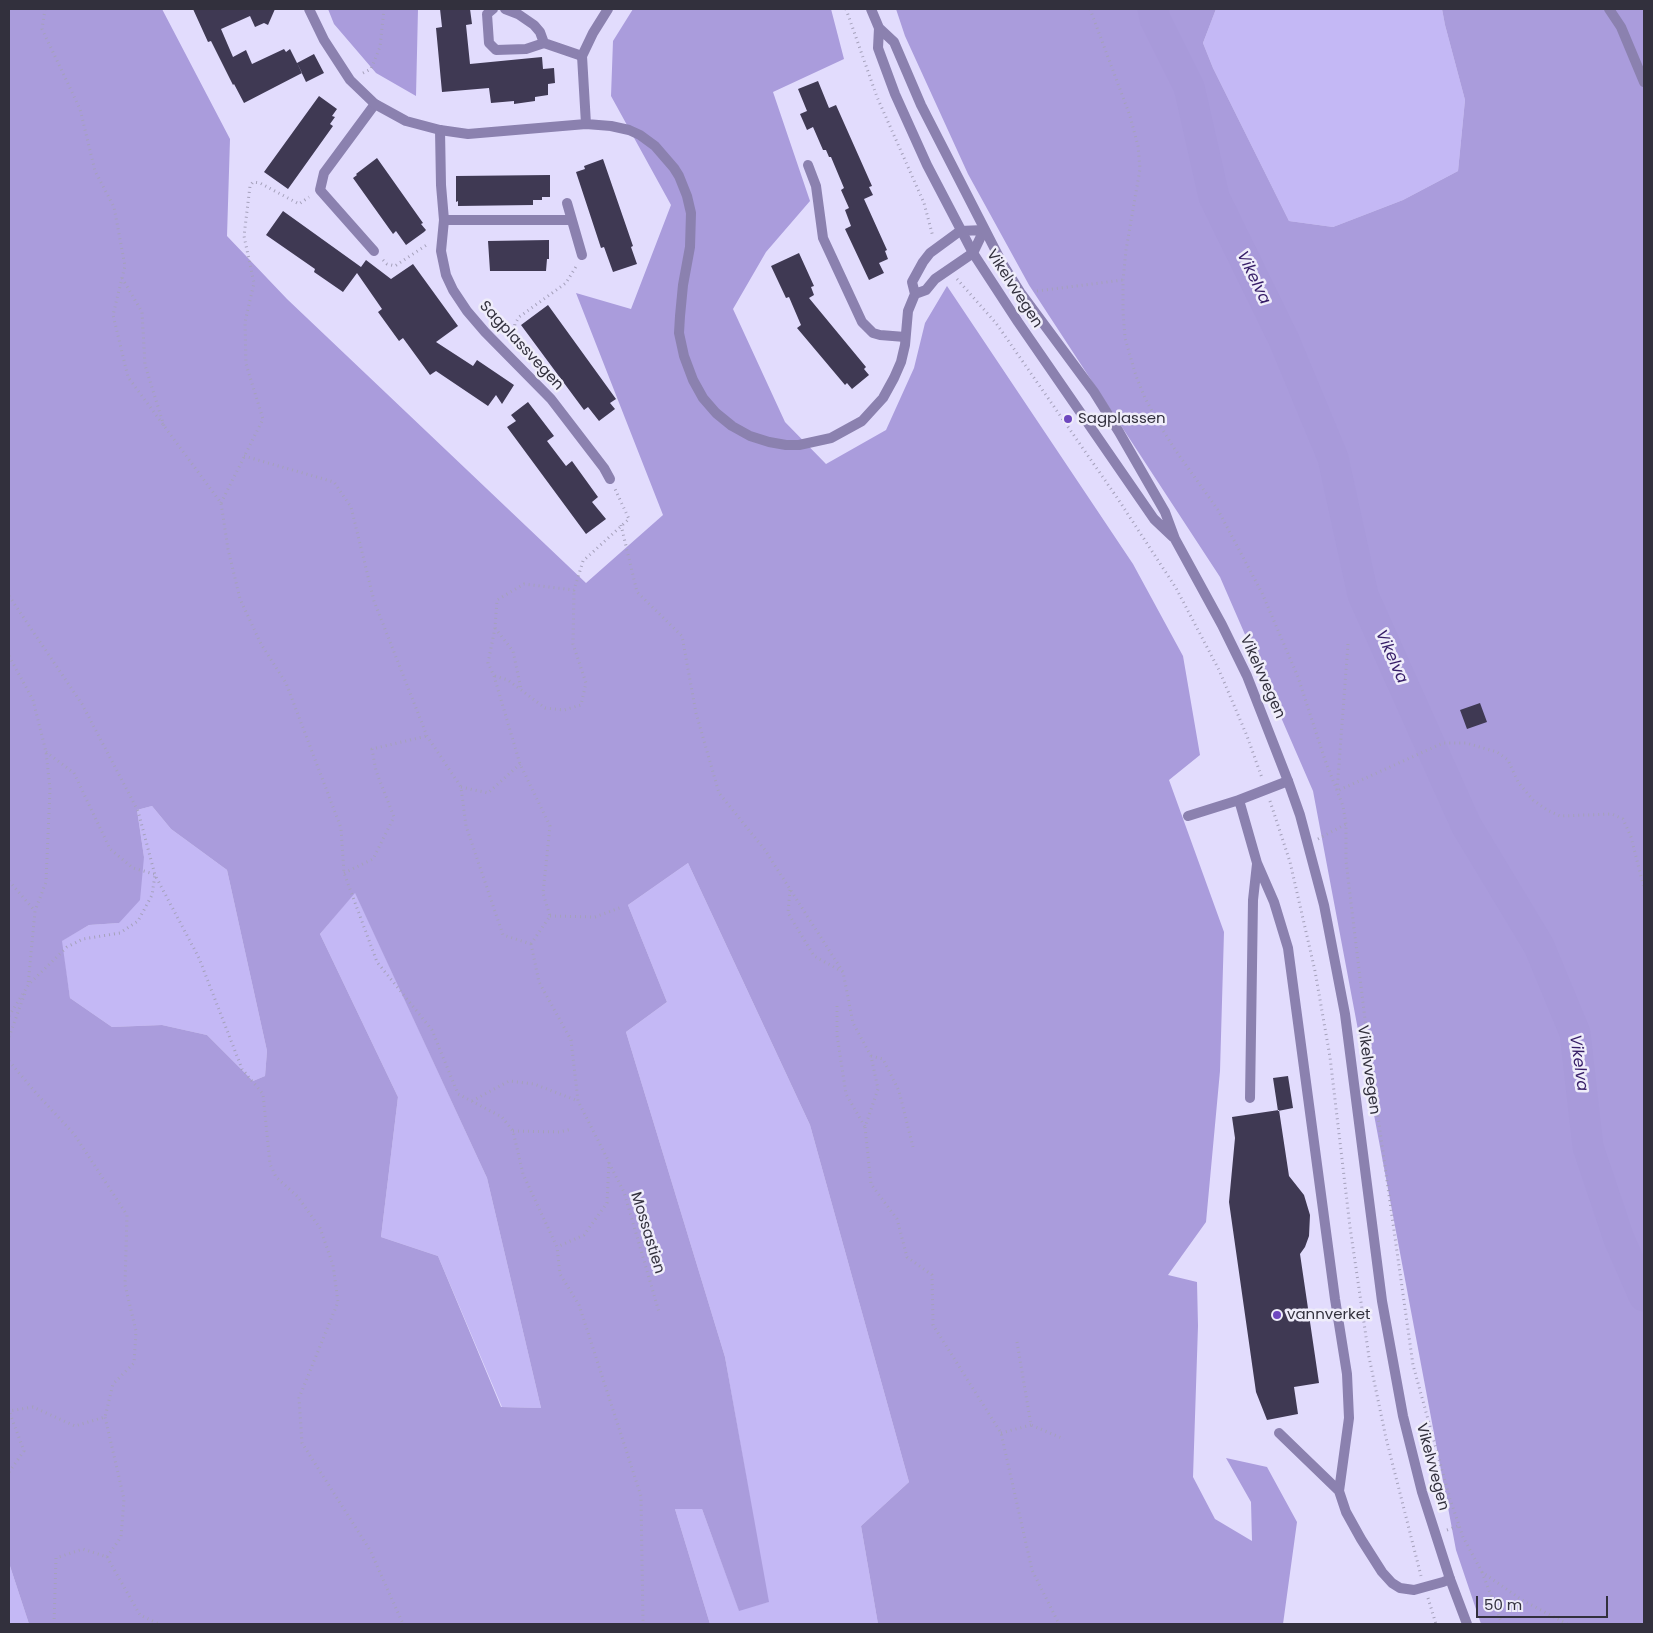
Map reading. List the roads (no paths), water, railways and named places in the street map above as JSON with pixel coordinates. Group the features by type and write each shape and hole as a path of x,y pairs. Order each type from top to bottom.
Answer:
{"street":[{"path":"309,9 324,40 350,80 375,104 406,121 440,130 468,134 586,124 616,127 640,135 655,146 679,176 687,196 691,223 690,247 680,308 679,333 681,344 694,380 703,398 716,413 732,426 762,440 786,445 821,441 862,421 883,398 901,362 908,311 915,294 912,282 922,262 930,253 960,231 984,230 972,253 935,279 926,290 915,294"},
{"path":"493,9 487,14 489,43 496,50 526,49 544,43 582,56"},
{"path":"505,9 518,14 534,25 540,32 544,43"},
{"path":"586,124 582,56 593,33 608,9"},
{"name":"Vikelvvegen","path":"871,9 879,28 894,42 921,105 1002,262 1020,292 1094,392 1165,512 1175,540 1222,625 1247,676 1288,781 1308,844 1329,923 1345,1014 1382,1301 1403,1416 1422,1492 1450,1579 1467,1624"},
{"path":"1609,9 1621,27 1644,82"},
{"name":"Vikelvvegen","path":"879,28 878,48 895,94 926,165 972,253 1022,329 1154,519 1175,540"},
{"path":"374,251 320,190 324,173 375,104"},
{"name":"Sagplassvegen","path":"440,130 444,220 441,251 442,263 453,290 484,332 551,399 604,468 610,479"},
{"path":"808,165 816,186 823,238 862,322 873,333 905,337"},
{"path":"567,203 582,255"},
{"path":"444,220 571,220"},
{"path":"1188,816 1239,800 1288,781"},
{"path":"1239,800 1257,863 1274,902 1288,948 1327,1230 1334,1299 1347,1374 1349,1418 1339,1491 1346,1512 1361,1539 1382,1572 1392,1583 1400,1588 1414,1590 1450,1579"},
{"path":"1250,1098 1253,900 1257,863"},
{"path":"1279,1433 1339,1491"}],"waterway":[{"name":"Vikelva","path":"1153,9 1155,19 1189,87 1214,197 1284,340 1333,458 1363,595 1466,825 1539,946 1575,1033 1588,1147 1619,1239 1644,1296"}],"place":[{"name":"Sagplassen","path":"1068,419"},
{"name":"vannverket","path":"1277,1315"}]}
